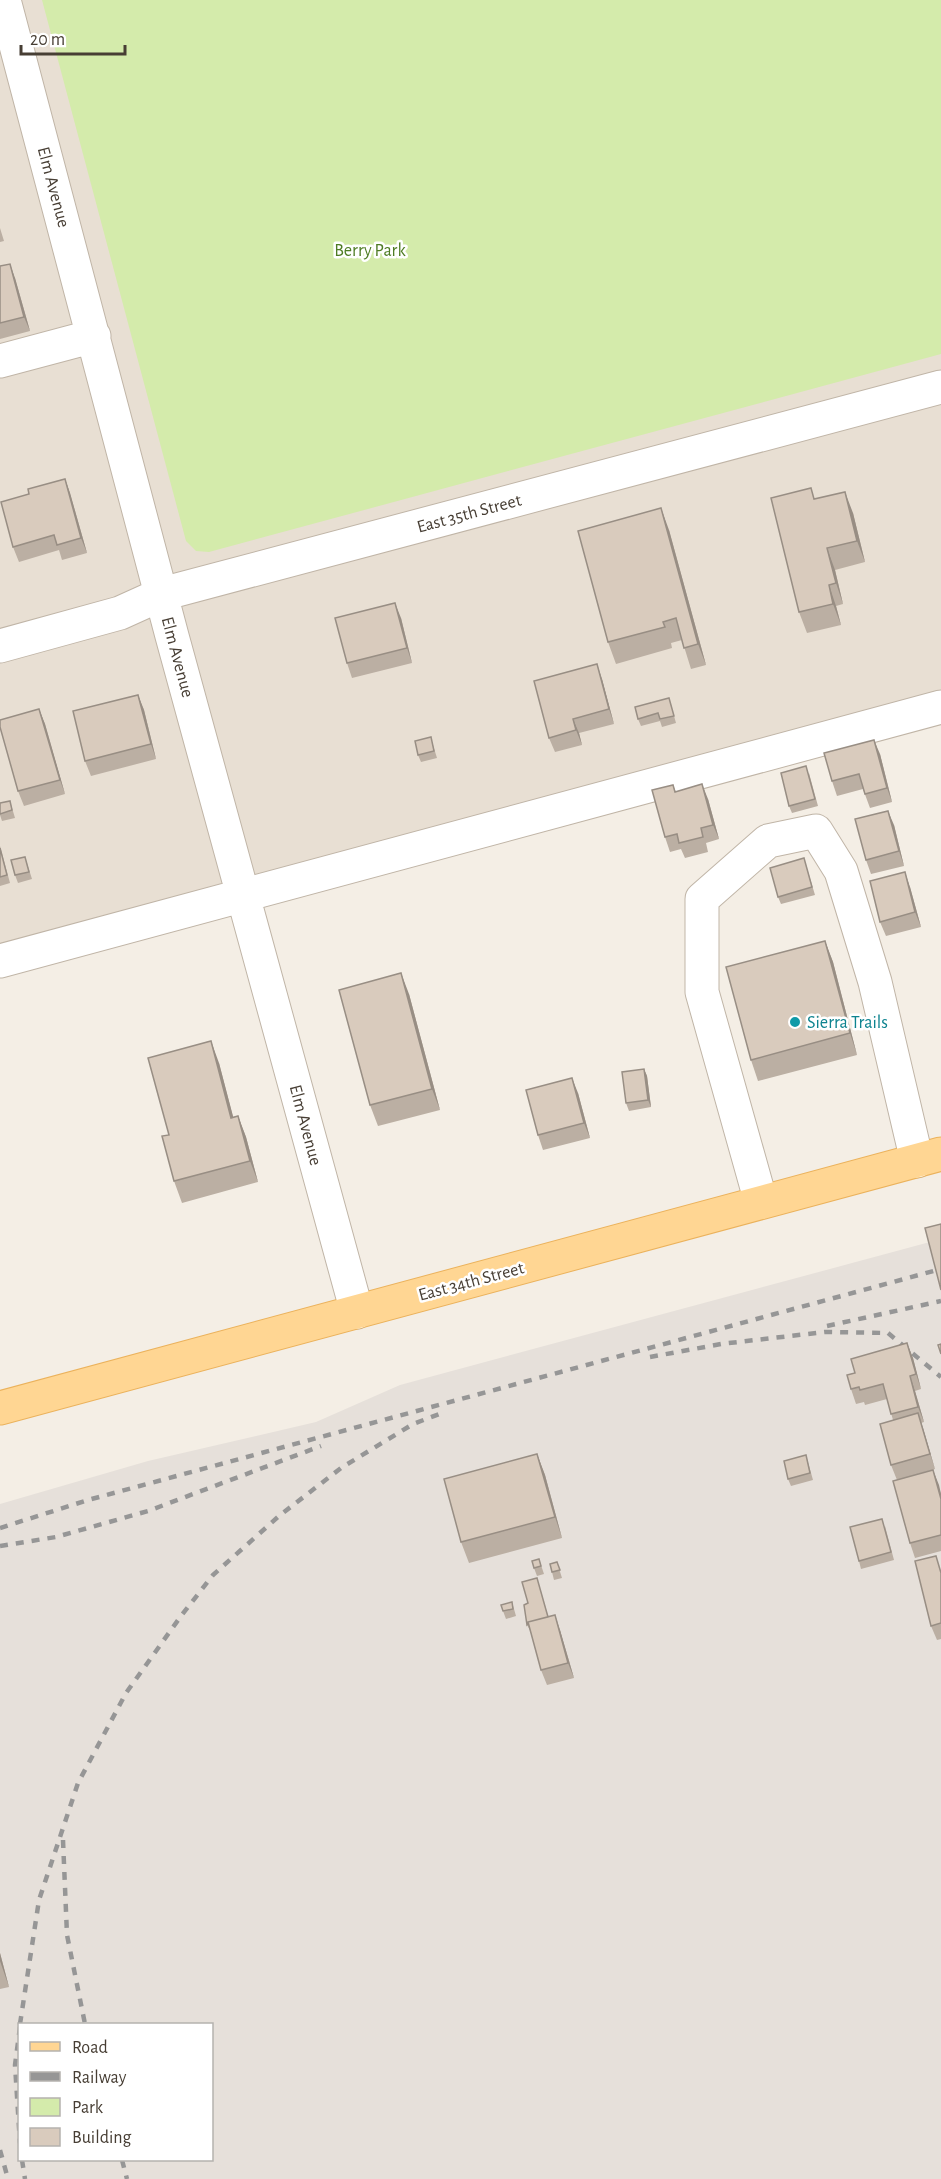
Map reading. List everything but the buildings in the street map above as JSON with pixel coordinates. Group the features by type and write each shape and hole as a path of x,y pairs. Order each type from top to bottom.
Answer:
{"main road":[{"name":"East 34th Street","path":"0,1408 929,1157"}],"street":[{"name":"Elm Avenue","path":"4,0 11,67 94,336 357,1312"},
{"path":"0,362 94,336"},
{"name":"East 35th Street","path":"0,646 120,614 162,594 941,387"},
{"path":"0,961 941,707"},
{"path":"761,1202 702,992 702,899 768,841 816,831 841,871 929,1157"}],"shaded area":[{"path":"0,0 941,0 941,693 0,945"},
{"path":"941,1239 941,2179 0,2179 0,1504 148,1461 316,1422 400,1385"}],"green space":[{"name":"Berry Park","path":"42,0 941,0 941,354 209,552 196,551 186,541"}],"railway":[{"path":"0,1528 88,1500 941,1269"},
{"path":"827,1326 941,1301"},
{"path":"650,1357 721,1344 825,1332 888,1333 941,1377"},
{"path":"20,2023 39,1900 78,1783 126,1693 213,1575 279,1516 341,1468 413,1424 442,1413"},
{"path":"0,1546 56,1537 148,1511 321,1446"},
{"path":"63,1840 67,1935 85,2023"},
{"path":"18,2042 15,2065 18,2112"},
{"path":"0,2150 8,2179"},
{"path":"22,2161 25,2179"},
{"path":"122,2161 127,2179"}],"place":[{"name":"Sierra Trails","path":"795,1022"}]}
